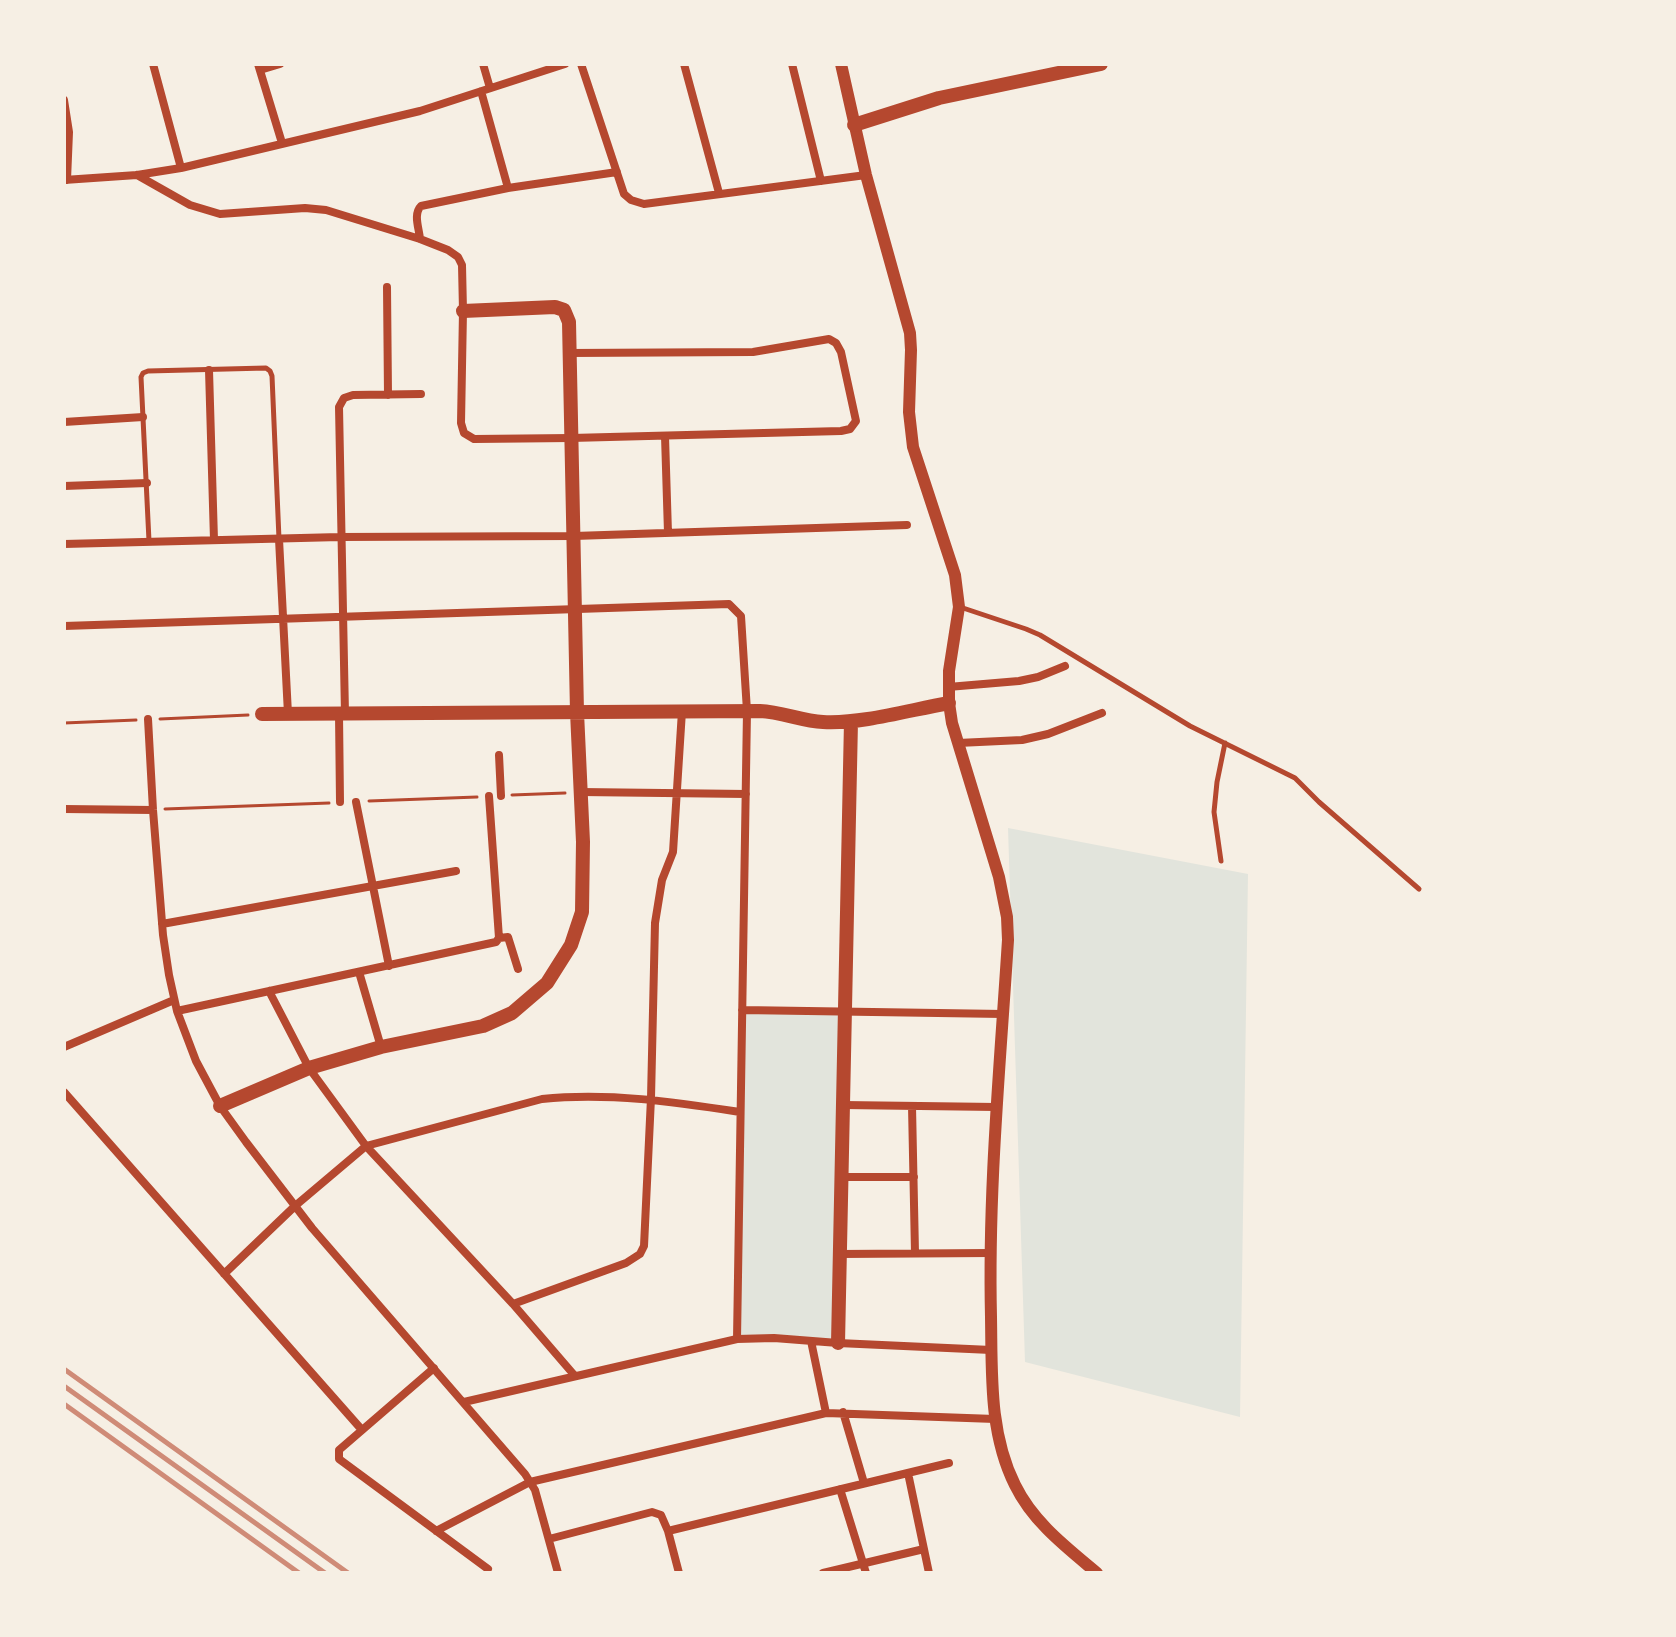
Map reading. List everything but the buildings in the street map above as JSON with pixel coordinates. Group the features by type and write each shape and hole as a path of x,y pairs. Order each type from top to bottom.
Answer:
{"main road":[{"path":"854,125 939,98 1101,64"},
{"path":"220,1106 309,1068 381,1047 483,1026 512,1013 547,983 571,945 582,912 583,842 577,712 569,322 564,310 555,307 463,311"},
{"path":"262,714 747,711 775,712 811,721 851,721 949,703"},
{"path":"838,1343 851,721"}],"street":[{"path":"153,64 181,168"},
{"path":"280,64 259,67 282,143"},
{"path":"483,64 490,88"},
{"path":"64,100 69,132 66,180 137,175 181,168 420,111 565,64"},
{"path":"581,64 624,194 631,200 644,204 866,175"},
{"path":"684,64 719,193"},
{"path":"792,64 821,181"},
{"path":"841,64 866,175 910,333 909,412 913,447 955,575 959,607 948,687 949,703 999,877 1007,917 990,1253 995,1419 1014,1484 1029,1509 1050,1533 1097,1573"},
{"path":"481,91 508,188"},
{"path":"420,239 416,214 421,206 508,188 617,172"},
{"path":"137,175 190,205 220,214 305,208 326,210 420,239 458,257 462,265 463,311 461,423 464,433 474,439 841,431 850,429 856,421 841,352 836,343 829,339 753,352 569,353"},
{"path":"387,287 388,395"},
{"path":"209,370 214,540"},
{"path":"340,802 342,617 339,407 344,398 353,395 421,394"},
{"path":"64,422 143,417"},
{"path":"665,436 668,533"},
{"path":"64,486 147,483"},
{"path":"64,544 340,537 574,536 907,525"},
{"path":"279,539 288,714"},
{"path":"64,626 729,604 741,616 747,711 737,1339"},
{"path":"948,687 1019,681 1065,666"},
{"path":"513,1304 626,1263 640,1254 644,1246 655,923 662,880 673,852 682,711"},
{"path":"958,743 1022,740 1048,734 1102,713"},
{"path":"148,719 162,924 169,975 177,1011 196,1061 220,1106 312,1228 512,1457 530,1482 535,1490 558,1573"},
{"path":"499,755 501,796"},
{"path":"581,792 746,794"},
{"path":"489,796 499,938"},
{"path":"356,802 389,966"},
{"path":"64,809 153,810"},
{"path":"162,924 456,871"},
{"path":"177,1011 490,944 499,938 508,937 518,969"},
{"path":"359,972 381,1047"},
{"path":"269,991 309,1068 366,1146 513,1304 575,1376"},
{"path":"64,1047 174,1000"},
{"path":"742,1010 1003,1014"},
{"path":"64,1092 362,1430"},
{"path":"224,1274 295,1206 366,1146 542,1099 651,1098 740,1112"},
{"path":"843,1105 996,1107"},
{"path":"912,1106 915,1253"},
{"path":"841,1177 914,1177"},
{"path":"840,1254 990,1253"},
{"path":"464,1402 737,1339 774,1338 991,1350"},
{"path":"811,1341 826,1413"},
{"path":"434,1368 339,1450 339,1459 488,1569"},
{"path":"843,1412 864,1483"},
{"path":"436,1531 530,1482 826,1413 995,1419"},
{"path":"668,1531 949,1463"},
{"path":"908,1473 929,1573"},
{"path":"840,1489 864,1568"},
{"path":"549,1539 652,1512 661,1515 679,1573"},
{"path":"823,1573 864,1568 924,1549"}],"lane":[{"path":"149,541 143,373 266,368 272,376 279,539"},
{"path":"959,607 1040,635 1190,726 1295,778 1419,889"},
{"path":"1221,861 1214,812 1225,743"}],"path":[{"path":"64,723 262,714"}],"shaded area":[{"path":"1008,828 1248,874 1240,1417 1025,1362"},
{"path":"742,1010 845,1012 838,1343 737,1339"}],"railway":[{"path":"64,1369 348,1573"},
{"path":"64,1386 325,1573"},
{"path":"64,1404 299,1573"}]}
